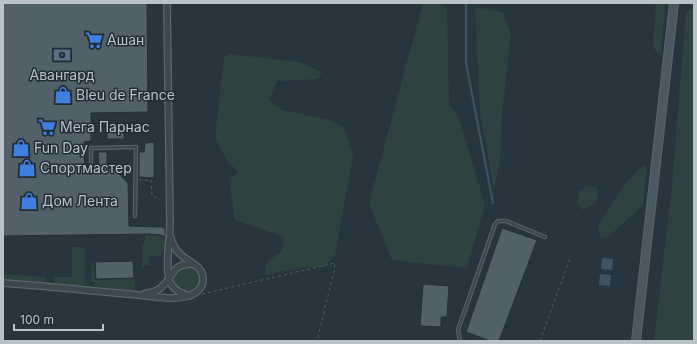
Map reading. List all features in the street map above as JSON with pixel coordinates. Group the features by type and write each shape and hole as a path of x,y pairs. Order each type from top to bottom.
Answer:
{"main road":[{"path":"636,341 674,3"}],"street":[{"path":"3,283 155,297 182,297 191,295 202,285 202,273 194,264 179,254 174,247 170,234 166,3"},
{"path":"170,234 168,241 168,279 176,290 191,295"},
{"path":"140,295 158,290 181,264 194,264"}],"lane":[{"path":"92,168 91,148 136,147 135,216"},
{"path":"461,341 458,330 495,224 506,221 545,237"}],"path":[{"path":"136,180 151,180 152,196 160,199"},
{"path":"540,341 570,258"},
{"path":"191,295 202,294 335,263 317,341"}],"green space":[{"path":"423,3 434,3 447,8 449,105 458,115 485,205 467,268 392,260 369,203"},
{"path":"656,3 665,3 661,54 656,52 653,45"},
{"path":"475,7 503,12 511,33 502,114 501,152 494,190 480,112"},
{"path":"694,7 694,341 654,341 672,186 686,12"},
{"path":"231,54 300,62 322,72 318,79 277,81 269,100 282,110 330,120 344,127 353,156 335,255 324,267 304,267 264,275 267,262 281,252 284,237 235,220 229,178 238,174 235,168 229,164 215,138 224,57"},
{"path":"643,166 647,168 643,205 608,237 600,238 598,226 630,178"},
{"path":"587,186 596,187 598,195 594,204 583,210 577,203 579,192"},
{"path":"145,235 161,236 166,243 161,256 149,257 149,265 144,265 144,269 142,269 142,246 145,242"},
{"path":"72,247 81,247 85,249 85,283 81,286 57,284 53,277 72,277"},
{"path":"92,262 94,262 95,280 135,278 135,288 130,291 96,287 92,281"},
{"path":"187,266 196,270 200,279 196,288 187,292 178,288 174,279 178,270"},
{"path":"3,274 47,278 45,282 42,283 3,279"}],"water":[{"path":"602,258 613,259 612,270 601,269"},
{"path":"600,274 611,275 610,286 599,285"}],"building":[{"name":"Мега Парнас","path":"3,3 147,3 148,112 91,113 91,141 84,142 85,173 93,173 99,168 98,152 107,152 107,168 113,168 128,183 129,226 162,227 165,229 165,237 161,235 149,234 3,236"},
{"path":"107,130 124,130 124,139 107,139"},
{"path":"154,142 154,178 139,177 139,152 144,152 145,143"},
{"path":"502,228 537,240 499,341 490,341 466,332"},
{"path":"133,261 134,278 96,279 95,262"},
{"path":"423,284 449,286 447,317 441,317 441,327 420,326"}],"waterway":[{"path":"466,3 466,63 493,203"}],"place":[{"name":"Ашан","path":"94,40"},
{"name":"Авангард","path":"62,55"},
{"name":"Bleu de France","path":"63,95"},
{"name":"Мега Парнас","path":"47,127"},
{"name":"Fun Day","path":"21,148"},
{"name":"Спортмастер","path":"27,168"},
{"name":"Дом Лента","path":"29,201"}]}
